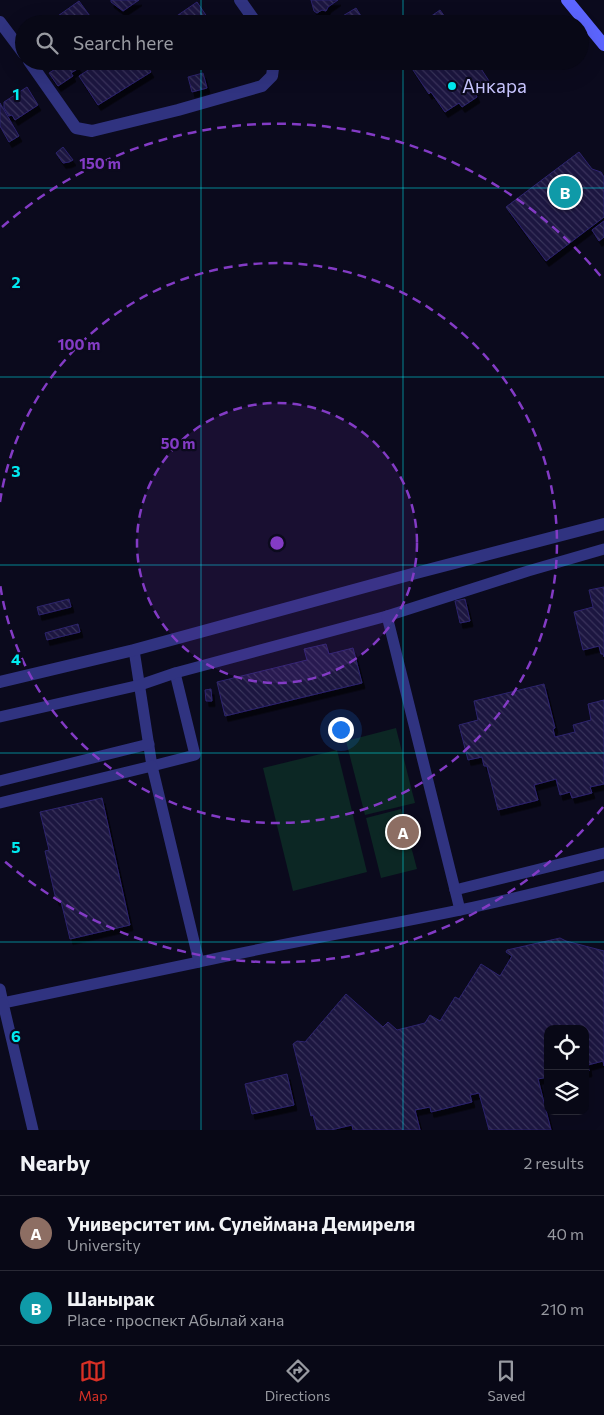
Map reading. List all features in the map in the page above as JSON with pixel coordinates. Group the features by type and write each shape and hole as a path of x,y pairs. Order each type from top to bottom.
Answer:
{"main road":[{"path":"567,0 579,15"},
{"path":"589,27 604,45"}],"street":[{"path":"240,0 251,15"},
{"path":"0,22 15,42"},
{"path":"35,70 76,128 92,131 178,110 262,86 272,76 273,70"},
{"path":"0,682 134,650 604,524"}],"lane":[{"path":"0,717 140,685 175,673 387,616 604,549"},
{"path":"387,616 460,910"},
{"path":"134,650 152,766 199,962"},
{"path":"0,803 195,755 175,673"},
{"path":"0,781 149,744"},
{"path":"455,890 604,853"},
{"path":"3,1002 278,944 460,910 604,876"},
{"path":"0,989 34,1130"}],"green space":[{"path":"396,728 415,803 365,815 346,741"},
{"path":"337,750 367,872 293,891 263,768"},
{"path":"401,809 417,869 381,878 366,818"}],"building":[{"path":"111,0 139,0 123,11"},
{"path":"311,0 338,0 328,7 326,11 322,10 317,13 314,11"},
{"path":"79,1 89,15 59,15"},
{"path":"197,2 206,15 178,15"},
{"path":"356,8 360,15 344,15"},
{"path":"440,10 444,15 433,15"},
{"path":"54,70 76,70 71,73 73,76 58,86 49,73"},
{"path":"88,70 150,70 151,72 98,105 79,76"},
{"name":"Анкара","path":"413,70 482,70 489,81 474,91 477,97 462,107 459,103 445,112 431,92 429,94"},
{"path":"203,73 207,88 192,92 188,77"},
{"path":"27,87 38,105 15,120 12,115 9,116 4,108 4,102"},
{"path":"0,103 19,136 9,142 0,126"},
{"path":"63,147 73,160 63,163 56,153"},
{"path":"579,152 592,169 601,172 604,177 604,217 546,261 506,207"},
{"path":"604,221 604,237 599,241 592,230"},
{"path":"604,587 604,657 599,646 583,650 574,612 593,607 589,590"},
{"path":"69,599 71,607 39,615 37,607"},
{"path":"465,599 470,621 460,623 455,601"},
{"path":"78,624 80,632 47,640 45,633"},
{"path":"326,644 329,654 353,648 362,683 225,716 217,682 307,660 304,649"},
{"path":"544,684 555,728 553,729 555,737 575,732 573,725 591,720 588,704 604,700 604,784 590,787 592,793 572,798 570,792 560,795 556,779 534,785 538,800 498,810 487,766 484,766 482,757 468,760 459,725 478,720 474,701"},
{"path":"211,689 212,701 206,701 205,690"},
{"path":"102,798 130,925 70,939 61,901 56,900 45,851 49,850 40,812"},
{"path":"560,938 604,951 604,1066 603,1061 589,1065 589,1025 544,1025 544,1078 538,1079 544,1103 544,1115 547,1115 551,1130 489,1130 479,1093 470,1095 472,1102 431,1112 430,1107 415,1110 420,1130 353,1130 352,1125 331,1130 317,1130 313,1115 311,1116 293,1044 297,1041 305,1042 346,994 383,1027 388,1022 397,1030 425,1023 430,1015 440,1021 455,997 459,999 481,964 500,976 512,956 506,952 507,950"},
{"path":"287,1074 294,1105 252,1114 245,1084"}],"place":[{"name":"Анкара","path":"452,86"},
{"name":"Шанырак","path":"565,192"},
{"name":"Университет им. Сулеймана Демиреля","path":"403,832"}]}
